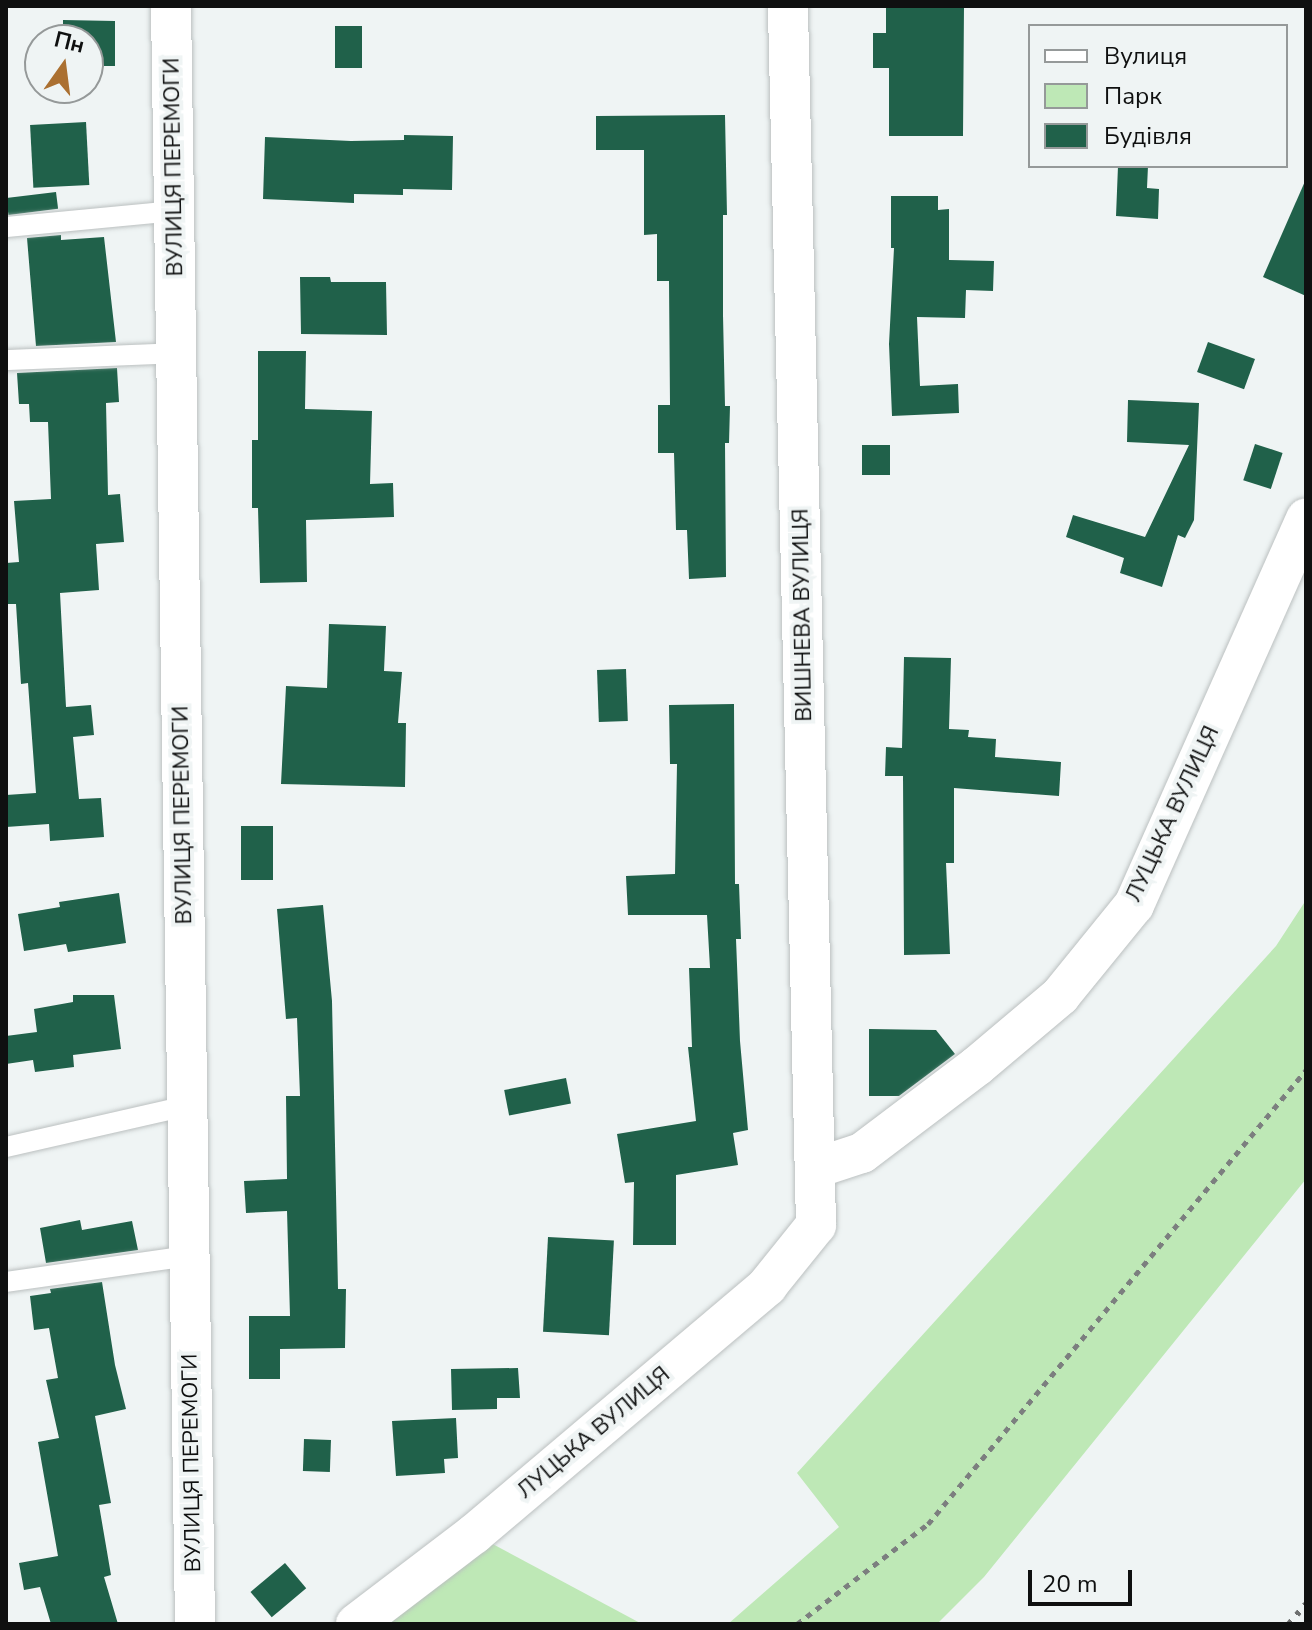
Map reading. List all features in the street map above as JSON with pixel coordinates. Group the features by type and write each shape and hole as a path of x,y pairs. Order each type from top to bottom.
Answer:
{"street":[{"name":"ВУЛИЦЯ ПЕРЕМОГИ","path":"171,6 195,1624"},
{"name":"ВИШНЕВА ВУЛИЦЯ","path":"788,6 816,1225"},
{"name":"ЛУЦЬКА ВУЛИЦЯ","path":"816,1168 862,1153 977,1066 1060,996 1134,905 1306,519"},
{"name":"ЛУЦЬКА ВУЛИЦЯ","path":"356,1624 474,1534 767,1286 816,1225"}],"lane":[{"path":"6,227 175,211"},
{"path":"6,360 177,353"},
{"path":"6,1147 186,1106"},
{"path":"6,1282 189,1256"}],"path":[{"path":"797,1624 928,1524 1306,1070"}],"green space":[{"path":"1306,900 1306,1179 984,1577 937,1624 728,1624 839,1527 797,1473 1276,946"},
{"path":"487,1541 642,1624 376,1624"}],"building":[{"path":"886,6 964,6 963,136 889,136 889,68 873,68 873,33 886,33"},
{"path":"63,20 115,21 115,66 104,66 104,24 63,24"},
{"path":"335,26 362,26 362,68 335,68"},
{"path":"725,115 727,215 723,215 723,315 725,406 730,406 729,443 725,443 726,577 689,579 687,530 676,530 674,453 658,453 658,405 670,405 669,281 657,281 657,234 644,235 644,150 596,150 596,116"},
{"path":"86,122 89,185 33,188 30,125"},
{"path":"404,135 453,136 452,190 403,189 403,195 354,194 354,203 263,199 265,137 351,141 404,140"},
{"path":"1118,168 1148,168 1147,188 1159,189 1158,219 1116,216"},
{"path":"1306,179 1306,296 1263,277"},
{"path":"56,192 58,209 8,215 6,198"},
{"path":"891,196 938,196 938,210 949,209 949,260 994,261 993,291 966,290 965,318 917,317 920,386 958,384 959,413 892,416 889,344 894,248 891,248"},
{"path":"61,235 61,240 104,237 116,342 36,346 27,238"},
{"path":"300,277 330,277 331,282 386,282 387,335 301,334"},
{"path":"1208,342 1255,359 1244,389 1197,372"},
{"path":"258,351 306,351 305,409 372,411 370,484 393,483 394,517 306,520 307,582 260,583 258,508 252,508 252,440 258,440"},
{"path":"117,368 119,402 106,403 108,495 120,494 124,542 96,544 99,590 60,593 66,707 91,705 94,735 73,737 79,799 101,798 104,837 50,841 49,824 6,827 6,795 36,793 28,683 21,684 16,604 6,604 6,563 19,562 14,501 51,499 48,422 30,422 29,404 19,404 17,373"},
{"path":"1128,400 1199,403 1194,520 1185,538 1178,535 1162,587 1120,573 1124,558 1066,537 1073,515 1145,537 1189,445 1127,442"},
{"path":"1255,444 1283,453 1271,489 1243,480"},
{"path":"862,445 890,445 890,475 862,475"},
{"path":"329,624 386,626 384,671 402,672 398,723 406,723 405,787 281,784 286,686 327,688"},
{"path":"904,657 951,658 949,729 969,730 968,737 996,739 995,757 1061,762 1059,796 954,788 954,863 946,863 950,954 904,955 903,776 885,776 886,747 902,748"},
{"path":"626,669 628,721 599,722 597,670"},
{"path":"734,704 735,884 739,884 741,939 736,939 740,1041 748,1130 733,1133 738,1165 676,1175 676,1245 633,1245 634,1182 625,1183 617,1134 696,1121 688,1047 692,1047 689,968 710,968 707,915 628,915 626,876 675,874 677,764 670,764 669,705"},
{"path":"241,826 273,826 273,880 241,880"},
{"path":"119,893 126,943 68,952 66,944 24,951 18,914 60,907 59,902"},
{"path":"323,905 332,1001 338,1289 346,1289 345,1348 280,1349 280,1379 249,1379 249,1316 290,1316 287,1211 246,1213 244,1181 287,1179 286,1096 300,1096 297,1018 286,1019 277,909"},
{"path":"73,995 114,995 121,1049 73,1055 74,1067 35,1072 33,1060 6,1064 6,1036 37,1032 34,1009 73,1002"},
{"path":"869,1029 936,1030 955,1054 899,1096 869,1096"},
{"path":"566,1078 571,1104 509,1116 504,1090"},
{"path":"80,1220 82,1230 132,1221 138,1250 46,1263 40,1228"},
{"path":"548,1237 614,1240 609,1335 543,1332"},
{"path":"102,1282 115,1365 126,1409 95,1416 111,1503 99,1505 111,1575 104,1577 118,1624 51,1624 40,1587 24,1590 19,1563 58,1556 38,1442 59,1438 46,1380 58,1378 49,1328 34,1330 30,1296 51,1293 50,1289"},
{"path":"518,1368 520,1398 497,1398 497,1409 452,1410 451,1369"},
{"path":"456,1418 458,1458 444,1459 445,1473 396,1476 392,1421"},
{"path":"304,1439 331,1440 330,1472 303,1471"},
{"path":"285,1563 306,1588 272,1617 251,1592"}],"railway":[{"path":"1289,1624 1306,1604"}]}
